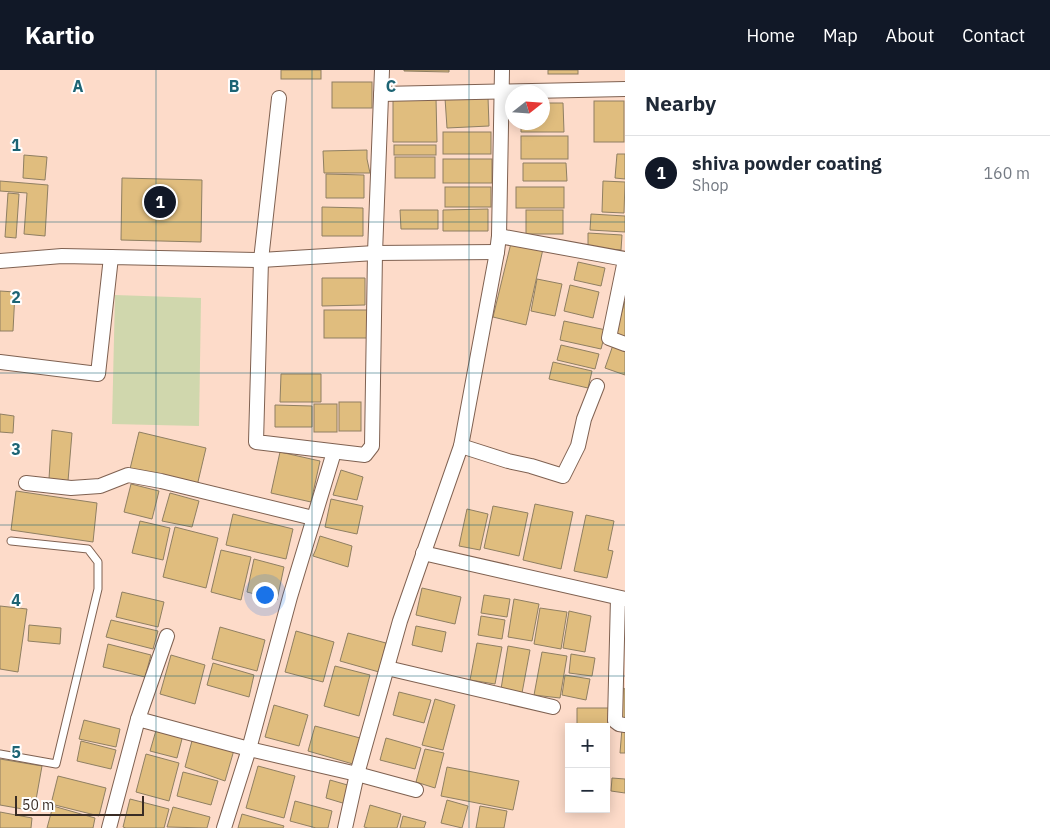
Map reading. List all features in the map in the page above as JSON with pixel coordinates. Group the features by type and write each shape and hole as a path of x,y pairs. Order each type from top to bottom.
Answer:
{"street":[{"path":"279,98 261,260 256,442 365,455 372,446 375,253 382,70"},
{"path":"345,828 357,774 400,621 461,446 499,236 502,70"},
{"path":"381,94 625,89"},
{"path":"499,236 625,260 609,338 625,344"},
{"path":"0,261 62,256 261,260 375,253 497,252"},
{"path":"0,362 98,374 111,256"},
{"path":"461,446 563,476 578,446 584,419 597,386"},
{"path":"224,828 249,749 313,518 334,452"},
{"path":"26,484 71,488 100,486 128,475 161,481 313,518"},
{"path":"423,552 621,599 615,721 625,725"},
{"path":"109,828 138,719 167,636"},
{"path":"387,668 553,707"},
{"path":"138,719 249,749 416,790"}],"lane":[{"path":"0,754 56,764 98,589 98,562 88,550 11,541"}],"green space":[{"path":"115,295 201,298 199,426 112,424"}],"building":[{"path":"281,70 321,70 321,79 281,79"},
{"path":"449,70 449,72 404,71"},
{"path":"548,70 578,70 578,74 548,74"},
{"path":"332,82 372,82 372,108 332,108"},
{"path":"488,97 489,126 447,128 445,98"},
{"path":"393,98 436,98 437,142 393,142"},
{"path":"594,101 624,101 624,142 594,142"},
{"path":"550,103 563,103 564,132 521,132 521,130 550,130"},
{"path":"443,132 491,132 491,154 443,154"},
{"path":"521,136 568,136 568,159 521,159"},
{"path":"394,145 436,145 436,155 394,155"},
{"path":"367,150 370,173 324,173 323,151"},
{"path":"617,154 625,154 625,179 615,178"},
{"path":"24,155 47,157 45,180 23,178"},
{"path":"395,157 435,157 435,178 395,178"},
{"path":"443,159 492,159 492,183 443,183"},
{"path":"523,163 566,163 567,181 523,181"},
{"path":"326,174 364,175 364,198 326,198"},
{"path":"122,178 202,180 201,242 121,240"},
{"path":"0,181 48,185 45,236 24,234 27,193 0,191"},
{"path":"603,181 625,182 624,213 602,212"},
{"path":"445,187 491,187 491,207 445,207"},
{"path":"516,187 564,187 564,208 516,208"},
{"path":"8,193 19,194 16,238 5,237"},
{"path":"322,207 363,208 363,236 322,236"},
{"path":"488,209 488,231 443,231 443,210"},
{"path":"400,210 438,210 438,229 401,229"},
{"path":"526,210 563,210 563,234 526,234"},
{"path":"591,214 625,216 625,232 590,230"},
{"path":"588,233 622,235 621,250 588,248"},
{"path":"511,243 543,249 526,325 493,317"},
{"path":"578,262 605,268 601,286 574,280"},
{"path":"322,278 365,278 365,305 322,306"},
{"path":"537,279 562,284 555,316 531,311"},
{"path":"570,285 599,292 593,318 564,311"},
{"path":"0,291 15,292 13,331 0,331"},
{"path":"625,301 625,337 615,335"},
{"path":"324,310 368,310 368,338 324,338"},
{"path":"564,321 606,330 601,349 560,340"},
{"path":"561,345 599,354 595,369 557,360"},
{"path":"613,345 625,349 625,375 605,368"},
{"path":"553,362 592,371 588,388 549,379"},
{"path":"281,374 321,374 321,402 280,402"},
{"path":"339,402 361,402 361,431 339,431"},
{"path":"314,404 337,404 337,432 314,432"},
{"path":"275,405 312,406 312,427 275,427"},
{"path":"0,414 14,416 13,433 0,432"},
{"path":"52,430 72,433 68,481 49,479"},
{"path":"139,432 206,448 197,486 130,469"},
{"path":"280,452 320,461 311,502 271,493"},
{"path":"341,470 363,477 357,500 333,495"},
{"path":"131,484 159,491 152,519 124,512"},
{"path":"16,491 97,503 93,542 11,530"},
{"path":"170,493 199,501 192,527 162,521"},
{"path":"331,499 363,506 357,534 325,527"},
{"path":"535,504 573,512 561,569 523,560"},
{"path":"493,506 528,513 519,556 484,548"},
{"path":"467,509 488,514 480,550 459,546"},
{"path":"233,514 293,529 286,559 226,545"},
{"path":"586,515 614,521 608,550 613,551 607,578 574,571"},
{"path":"140,521 170,528 163,560 132,553"},
{"path":"175,527 218,538 206,588 163,577"},
{"path":"320,536 352,546 348,567 313,556"},
{"path":"221,550 251,557 241,600 211,592"},
{"path":"254,559 284,567 277,600 247,592"},
{"path":"422,588 461,597 455,624 416,615"},
{"path":"122,592 164,602 158,627 116,617"},
{"path":"484,595 510,599 507,617 481,613"},
{"path":"514,599 539,604 532,641 508,637"},
{"path":"0,606 27,609 18,672 0,669"},
{"path":"540,608 567,612 561,649 534,644"},
{"path":"569,611 591,616 585,652 563,648"},
{"path":"481,616 505,620 502,639 478,635"},
{"path":"111,620 158,631 153,649 106,637"},
{"path":"29,625 61,628 60,644 28,641"},
{"path":"416,626 446,632 442,652 412,645"},
{"path":"220,627 265,640 257,671 212,659"},
{"path":"296,631 334,642 323,682 285,672"},
{"path":"348,633 386,643 379,672 340,661"},
{"path":"477,643 502,647 495,684 470,680"},
{"path":"108,644 151,655 145,677 103,667"},
{"path":"508,646 530,650 522,693 501,689"},
{"path":"542,652 567,656 560,698 534,695"},
{"path":"571,654 595,658 592,676 569,673"},
{"path":"171,655 205,665 195,704 160,694"},
{"path":"213,663 254,675 249,697 207,685"},
{"path":"335,666 370,675 359,716 324,706"},
{"path":"565,675 590,679 586,700 562,695"},
{"path":"623,688 625,689 625,720 621,720"},
{"path":"399,692 431,700 424,723 393,715"},
{"path":"435,699 455,705 443,750 422,745"},
{"path":"274,705 308,715 299,746 265,737"},
{"path":"577,708 609,708 609,723 577,723"},
{"path":"84,720 120,729 116,747 79,739"},
{"path":"315,726 360,738 353,764 308,751"},
{"path":"157,727 183,735 177,758 150,751"},
{"path":"622,728 625,729 625,753 620,753"},
{"path":"193,737 234,750 225,781 185,767"},
{"path":"386,738 421,748 415,769 380,760"},
{"path":"81,741 116,750 111,769 77,761"},
{"path":"425,749 444,753 435,788 416,782"},
{"path":"146,754 179,763 169,801 136,792"},
{"path":"0,759 42,766 34,811 0,805"},
{"path":"258,766 295,776 284,818 246,808"},
{"path":"447,767 519,781 513,810 441,796"},
{"path":"183,772 218,781 211,805 177,796"},
{"path":"58,776 106,788 99,816 51,804"},
{"path":"612,778 625,779 625,793 611,791"},
{"path":"330,780 351,786 346,804 326,798"},
{"path":"130,799 169,809 164,828 123,827"},
{"path":"447,800 468,806 462,828 441,823"},
{"path":"295,801 332,811 328,828 316,828 290,821"},
{"path":"370,805 401,814 397,828 364,827"},
{"path":"53,806 95,818 93,828 47,828"},
{"path":"480,806 507,811 504,828 476,828"},
{"path":"173,807 210,817 207,828 167,827"},
{"path":"0,812 32,818 31,828 0,828"},
{"path":"242,814 284,826 283,828 238,828"},
{"path":"403,816 426,822 424,828 400,828"}],"place":[{"name":"shiva powder coating","path":"160,202"}]}
